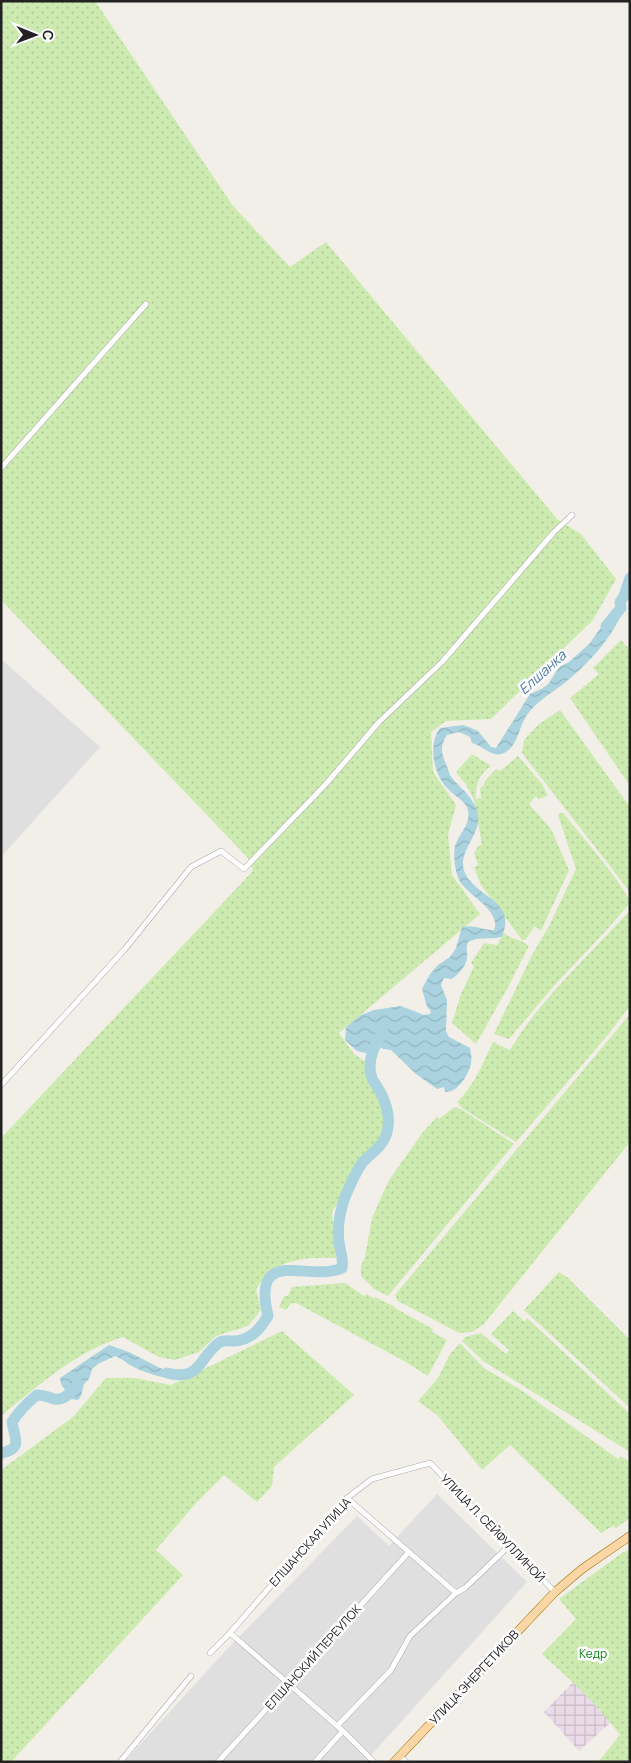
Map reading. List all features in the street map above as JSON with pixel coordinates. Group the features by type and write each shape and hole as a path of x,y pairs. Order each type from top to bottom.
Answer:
{"main road":[{"name":"УЛИЦА ЭНЕРГЕТИКОВ","path":"400,1760 555,1592 582,1569 630,1536"}],"street":[{"path":"1,468 146,304"},
{"path":"1,1084 125,949 191,867 221,851 244,869 325,785 379,722 442,662 554,532 572,515"},
{"name":"ЕЛШАНСКАЯ УЛИЦА","path":"210,1653 230,1633 347,1498 372,1478 430,1463"},
{"name":"УЛИЦА Л. СЕЙФУЛЛИНОЙ","path":"430,1463 555,1592"},
{"path":"347,1498 456,1593"},
{"path":"337,1726 392,1670 410,1636 456,1593 465,1588 510,1545"},
{"name":"ЕЛШАНСКИЙ ПЕРЕУЛОК","path":"218,1762 409,1552"},
{"path":"230,1633 343,1731 374,1762"},
{"path":"120,1762 191,1676"},
{"path":"315,1762 343,1731"}],"shaded area":[{"path":"1,659 100,747 1,857"},
{"path":"437,1494 527,1582 365,1762 124,1762 230,1646 357,1516 389,1546"},
{"path":"573,1682 611,1722 579,1751 544,1712"}],"green space":[{"path":"1,1 95,1 233,206 290,267 326,242 557,519 581,534 616,579 593,620 491,719 446,721 431,732 433,772 456,805 448,835 452,875 480,914 339,1033 354,1054 366,1062 385,1119 383,1137 332,1212 336,1258 312,1258 290,1262 271,1272 256,1290 261,1310 248,1326 216,1336 199,1352 175,1360 159,1357 123,1337 89,1351 58,1370 1,1416 1,1138 253,871 248,858 1,600"},
{"path":"621,640 630,650 630,786 570,698 599,674 593,668"},
{"path":"560,710 630,807 630,892 522,753 524,740 539,724"},
{"path":"472,754 491,766 483,773 479,781 476,789 476,799 481,798 480,788 496,769 500,771 518,756 542,784 548,796 539,799 536,796 529,804 551,829 569,870 541,931 535,926 525,940 522,940 481,885 474,867 478,865 474,853 479,845 482,845 474,800 467,786 456,772"},
{"path":"563,813 600,858 620,885 630,903 553,987 509,1039 494,1034 576,869 558,815"},
{"path":"630,910 630,1006 607,1036 516,1142 462,1108 457,1102 473,1082 493,1042 510,1050 550,995"},
{"path":"504,933 529,946 476,1044 452,1023 461,994 474,966 471,963 484,943 497,945"},
{"path":"630,1014 630,1142 483,1325 472,1332 459,1333 398,1301 395,1295"},
{"path":"454,1107 461,1109 514,1144 388,1296 374,1289 361,1276 361,1266 365,1257 372,1218 389,1180 423,1132 437,1117 439,1119"},
{"path":"559,1272 568,1278 630,1340 630,1408 524,1310"},
{"path":"345,1283 364,1296 367,1294 395,1307 433,1329 432,1332 447,1340 428,1376 404,1361 296,1303 291,1303 286,1310 279,1307 284,1296 288,1296 292,1287"},
{"path":"513,1311 525,1322 527,1318 630,1414 630,1452 483,1361 462,1341 465,1337 481,1333 506,1354 509,1350 491,1334"},
{"path":"282,1331 354,1395 274,1467 272,1486 257,1502 224,1475 196,1503 156,1550 183,1575 11,1762 1,1762 1,1470 73,1417 106,1378 134,1378 171,1385"},
{"path":"460,1343 484,1368 521,1390 618,1459 621,1456 630,1462 630,1512 627,1514 630,1518 616,1528 613,1526 601,1533 510,1445 482,1470 438,1416 418,1401 438,1378 450,1354"},
{"name":"Кедр","path":"630,1549 630,1762 598,1762 620,1735 593,1703 542,1654 576,1619 559,1599"}],"water":[{"path":"613,610 615,616 622,611 605,641 580,670 531,710 524,719 514,744 506,752 501,754 493,753 472,743 470,737 459,732 447,735 443,742 442,752 450,775 470,798 476,808 478,817 478,825 464,856 465,873 478,889 500,907 504,915 505,924 502,937 477,939 468,942 467,958 463,967 452,979 444,978 441,985 447,1000 446,1031 449,1037 470,1048 471,1058 470,1068 462,1082 454,1090 445,1092 444,1087 437,1089 416,1074 391,1050 383,1049 376,1044 371,1048 370,1054 357,1051 345,1040 346,1027 361,1015 374,1010 401,1006 424,1015 430,1014 431,1011 427,1007 422,989 430,974 438,965 450,957 456,948 462,927 471,926 494,930 493,916 463,886 455,868 455,846 468,820 468,810 462,801 447,788 438,775 433,750 436,735 440,728 463,725 478,731 491,747 496,748 530,694 549,683 559,667 569,662 590,643"},
{"path":"109,1345 129,1352 160,1368 182,1375 181,1378 176,1379 152,1374 133,1367 115,1356 92,1369 89,1379 84,1384 81,1396 78,1400 71,1399 61,1384 60,1378"}],"waterway":[{"name":"Елшанка","path":"606,626 621,608 620,602 630,578"},
{"name":"Елшанка","path":"167,1373 187,1374 193,1371 220,1342 241,1340 255,1333 268,1316 265,1294 268,1280 275,1273 286,1271 329,1271 342,1268 343,1261 338,1231 343,1202 359,1167 382,1143 387,1133 388,1117 385,1102 370,1072 374,1048 383,1032"},
{"name":"Елшанка","path":"1,1453 13,1449 16,1442 12,1422 30,1401 37,1395 54,1399 65,1397 78,1384"}]}
